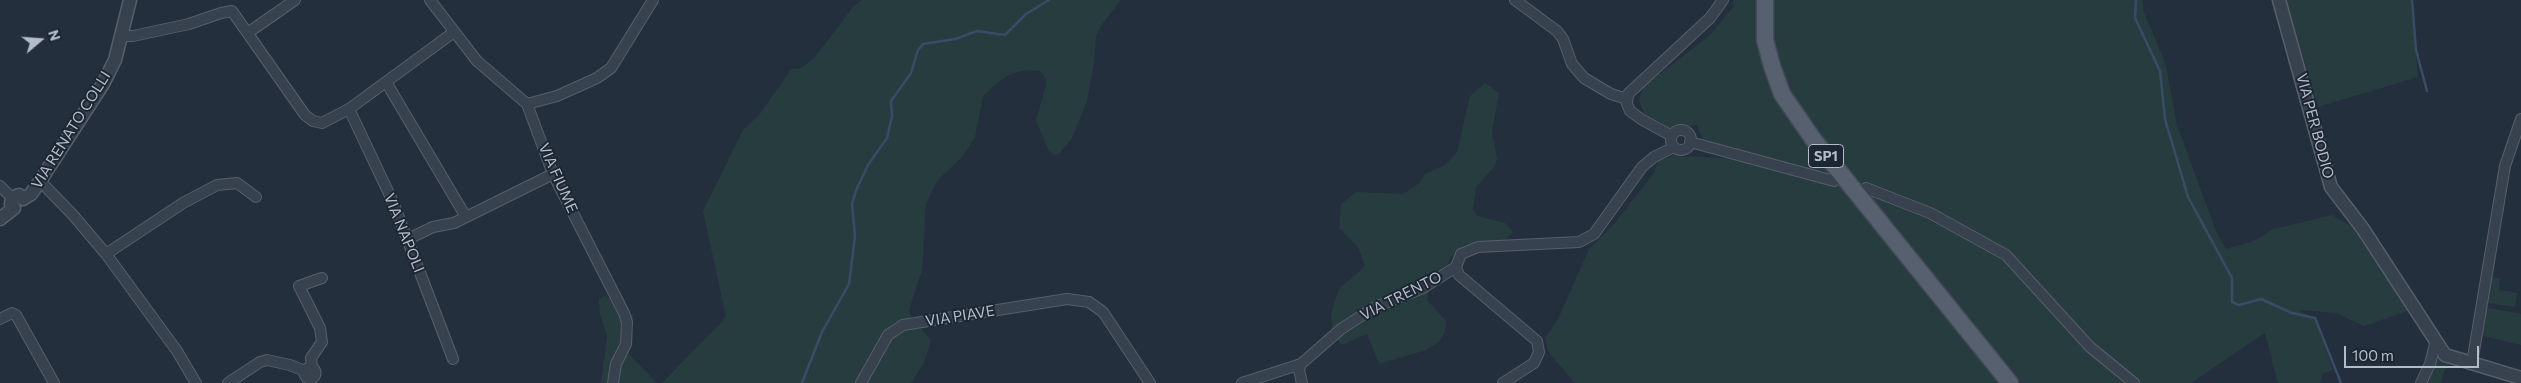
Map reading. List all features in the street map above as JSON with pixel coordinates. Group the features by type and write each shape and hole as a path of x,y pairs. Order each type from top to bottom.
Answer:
{"main road":[{"name":"SP1","path":"1765,0 1765,40 1782,94 1812,139 2010,383"}],"street":[{"name":"VIA RENATO COLLI","path":"0,219 16,202 31,194 103,84 115,60 130,0"},
{"path":"249,32 295,0"},
{"name":"VIA FIUME","path":"430,0 477,61 527,104 553,174 627,322 626,344 616,364 613,383"},
{"path":"527,104 557,96 597,78 611,68 653,0"},
{"path":"1515,0 1557,30 1572,64 1584,78 1611,94 1627,99"},
{"path":"1672,136 1640,119 1630,111 1627,99 1632,89 1710,18 1723,0"},
{"name":"VIA PER BODIO","path":"2279,0 2331,187 2363,229 2435,344"},
{"path":"122,36 133,36 189,24 232,11 249,32 305,115 313,121 322,122 331,120 349,109 454,32"},
{"path":"386,82 466,217"},
{"name":"VIA NAPOLI","path":"349,109 408,239 453,359"},
{"path":"2472,363 2506,166 2521,119"},
{"path":"1677,131 1683,131 1689,135 1690,142 1684,149 1674,147 1672,136 1677,131"},
{"path":"1690,142 1834,181"},
{"name":"VIA TRENTO","path":"1242,383 1301,364 1341,329 1375,307 1423,288 1456,267 1461,254 1478,246 1580,242 1594,234 1642,167 1654,157 1674,147"},
{"path":"408,239 433,227 454,223 553,174"},
{"path":"40,182 73,215 106,254 177,351 196,383"},
{"path":"106,254 183,203 216,185 236,183 256,197"},
{"path":"0,186 16,202"},
{"path":"1866,188 1930,213 2006,255 2090,346 2134,383"},
{"path":"1456,267 1459,276 1537,341 1539,352 1534,363 1503,383"},
{"path":"228,383 260,362 267,360 308,369 311,358 322,342 320,328 299,286 322,278"},
{"name":"VIA PIAVE","path":"861,383 888,335 903,325 1067,299 1089,302 1103,312 1150,383"},
{"path":"0,319 12,313 16,315 54,383"},
{"path":"2435,344 2444,355 2521,378"},
{"path":"2421,383 2430,364 2435,344"},
{"path":"1301,364 1299,370 1302,383"}],"green space":[{"path":"862,0 1121,0 1101,26 1096,36 1094,63 1087,101 1072,138 1059,154 1054,155 1049,151 1036,121 1046,85 1046,79 1040,71 1026,70 1011,74 998,82 983,96 975,137 963,156 937,181 926,204 922,270 909,310 913,320 931,340 924,363 911,383 662,383 726,317 703,211 743,130 759,115 792,68 798,69 815,57 853,7"},
{"path":"1733,0 2143,0 2143,10 2166,65 2177,125 2216,231 2226,249 2254,241 2273,229 2332,215 2358,230 2410,310 2364,326 2336,313 2299,310 2315,320 2333,370 2322,374 2320,383 2278,383 2265,333 2191,383 1575,383 1549,353 1545,338 1558,319 1589,249 1614,224 1654,173 1658,161 1673,156 1725,158 1735,148 1703,140 1697,125 1671,128 1644,113 1639,101 1643,87 1709,36 1734,6"},
{"path":"2286,0 2411,0 2418,77 2318,107"},
{"path":"1485,83 1499,93 1492,131 1497,159 1494,167 1476,187 1473,209 1478,216 1505,223 1513,232 1505,240 1464,246 1451,257 1445,271 1429,289 1427,300 1446,321 1445,332 1439,342 1426,350 1379,364 1367,334 1341,345 1332,329 1331,313 1339,289 1365,266 1358,247 1339,228 1341,204 1356,192 1403,194 1418,184 1425,174 1445,165 1457,152 1470,96"},
{"path":"2490,277 2500,279 2499,290 2517,293 2515,307 2486,303"},
{"path":"606,296 633,315 628,353 657,383 601,383 607,336 600,314 599,299"},
{"path":"2485,309 2521,314 2521,345 2480,335"},
{"path":"2438,359 2450,361 2448,367 2444,371 2441,383 2428,383 2433,363"}],"waterway":[{"path":"802,383 822,332 849,284 855,236 852,204 857,188 868,165 887,138 892,116 891,101 911,73 918,50 923,44 955,39 977,31 1005,35 1026,14 1049,0"},
{"path":"2136,0 2135,18 2160,71 2165,119 2188,197 2232,278 2232,302 2239,305 2261,299 2292,313 2315,318 2341,383"},
{"path":"2412,0 2416,50 2427,91"}]}
